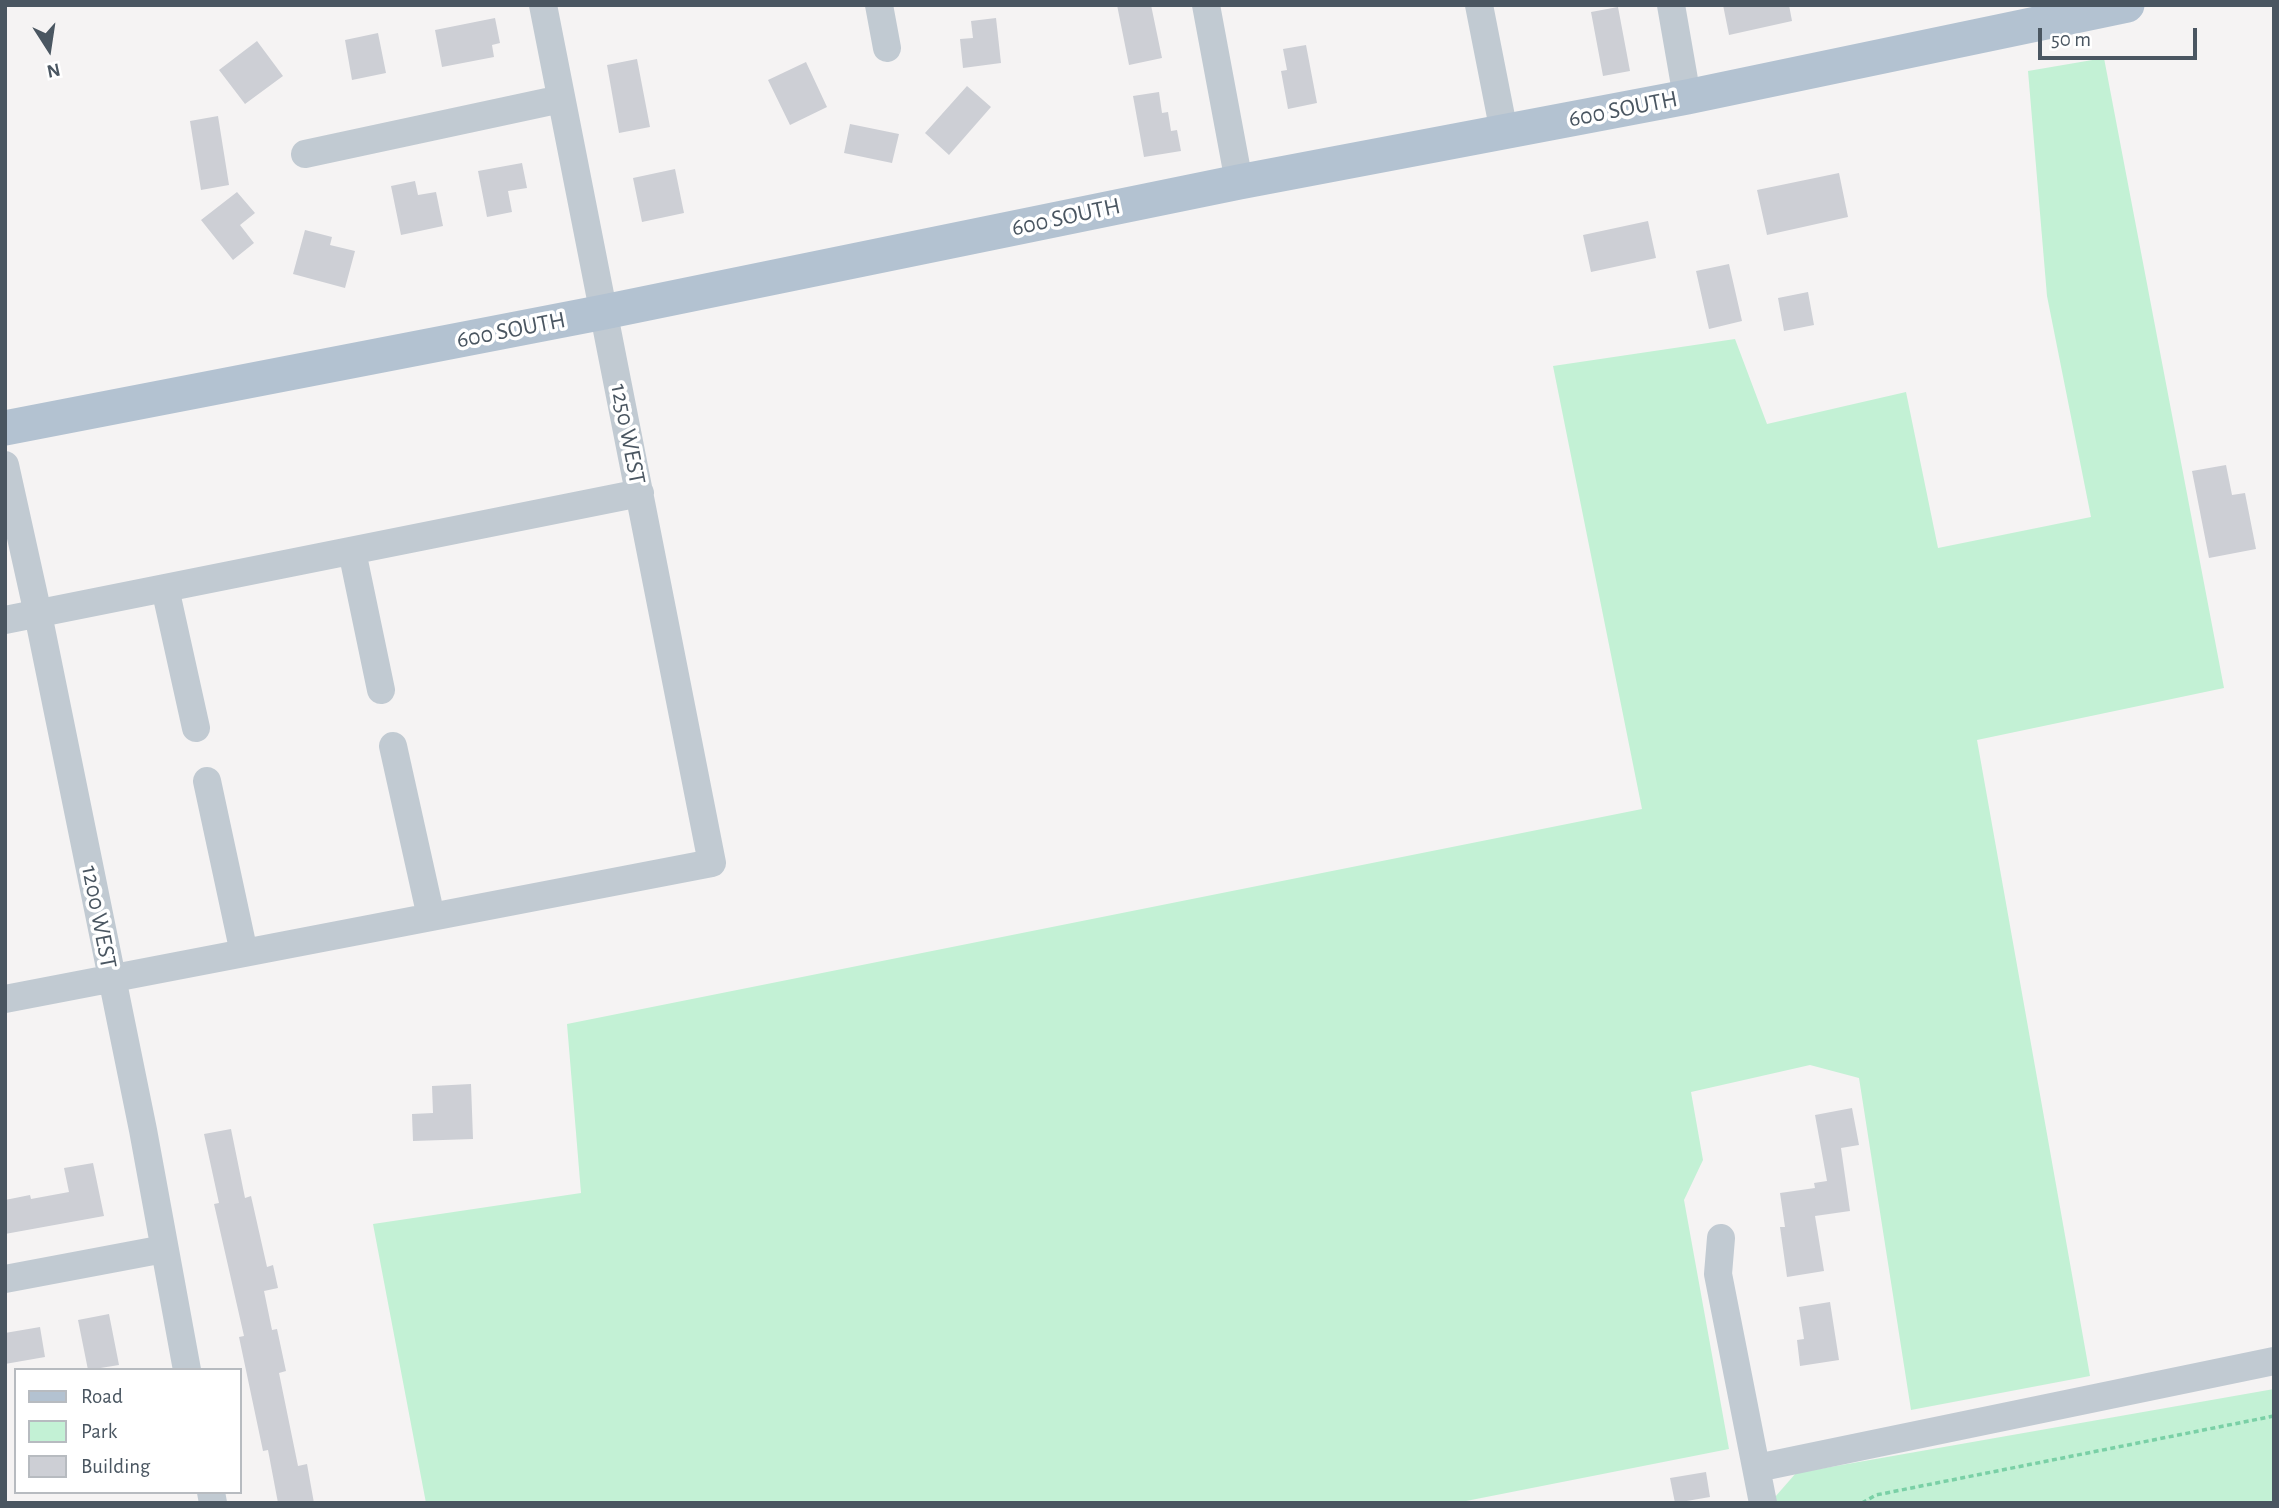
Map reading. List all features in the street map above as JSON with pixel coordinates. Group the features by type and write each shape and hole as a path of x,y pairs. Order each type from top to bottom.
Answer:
{"main road":[{"name":"600 SOUTH","path":"5,428 604,312 1238,182 1687,97 2127,5"}],"street":[{"name":"1250 WEST","path":"431,917 712,863 544,5"},
{"path":"879,5 887,48"},
{"path":"1206,5 1238,182"},
{"path":"1479,5 1504,132"},
{"path":"1671,5 1687,97"},
{"path":"305,154 561,99"},
{"name":"1200 WEST","path":"5,465 143,1130 187,1368"},
{"path":"5,620 640,493"},
{"path":"352,551 382,690"},
{"path":"164,588 196,728"},
{"path":"5,999 431,917 393,746"},
{"path":"206,781 244,953"},
{"path":"1721,1238 1718,1274 1763,1503"},
{"path":"5,1279 163,1249"},
{"path":"1757,1468 2274,1361"}],"path":[{"path":"1862,1503 1876,1496 2274,1416"}],"green space":[{"path":"2104,58 2224,688 1977,740 2090,1376 1911,1410 1859,1078 1810,1065 1691,1092 1703,1160 1684,1200 1729,1449 1456,1503 426,1503 373,1224 581,1193 567,1024 1642,809 1553,366 1735,339 1767,424 1906,392 1938,548 2091,517 2047,296 2028,71"},
{"path":"2274,1389 2274,1503 1776,1503 1775,1497 1796,1473"}],"building":[{"path":"1117,5 1151,5 1162,58 1129,65"},
{"path":"1723,5 1789,5 1792,21 1729,35"},
{"path":"1618,7 1630,71 1603,76 1591,12"},
{"path":"495,18 500,43 492,45 494,57 442,67 435,30"},
{"path":"996,18 1001,63 963,68 960,39 973,38 971,21"},
{"path":"378,33 386,73 352,80 345,40"},
{"path":"257,41 283,76 245,104 219,70"},
{"path":"1306,45 1317,103 1288,109 1281,71 1287,70 1283,49"},
{"path":"637,59 650,127 619,133 607,65"},
{"path":"806,62 827,107 790,125 768,80"},
{"path":"967,86 991,107 949,155 925,133"},
{"path":"1159,92 1162,113 1168,112 1171,131 1177,130 1181,151 1144,157 1133,96"},
{"path":"218,116 229,185 201,190 190,121"},
{"path":"850,124 899,134 892,163 844,153"},
{"path":"522,163 527,188 508,191 512,212 487,217 478,171"},
{"path":"675,169 684,213 642,222 633,178"},
{"path":"1839,173 1848,217 1767,235 1757,190"},
{"path":"415,181 418,195 436,192 443,226 401,235 391,186"},
{"path":"237,192 255,213 240,225 254,243 233,260 201,220"},
{"path":"1648,221 1656,258 1591,272 1583,235"},
{"path":"305,230 332,237 330,245 355,251 345,288 293,274"},
{"path":"1729,264 1742,321 1709,329 1696,271"},
{"path":"1808,292 1814,325 1784,331 1778,298"},
{"path":"2226,465 2232,495 2245,493 2256,549 2209,558 2192,471"},
{"path":"471,1084 473,1139 413,1141 412,1114 433,1113 432,1086"},
{"path":"1852,1108 1859,1145 1841,1148 1850,1211 1815,1216 1824,1271 1787,1277 1780,1227 1785,1227 1780,1193 1815,1188 1814,1183 1827,1181 1815,1115"},
{"path":"231,1129 245,1198 251,1196 267,1267 273,1265 278,1288 264,1291 272,1330 277,1329 286,1371 279,1373 298,1466 307,1464 314,1503 278,1503 268,1450 263,1451 239,1337 244,1336 214,1204 219,1203 204,1134"},
{"path":"93,1163 104,1216 5,1234 5,1200 30,1195 31,1199 69,1192 64,1168"},
{"path":"1830,1302 1839,1360 1800,1366 1797,1340 1804,1339 1799,1307"},
{"path":"109,1314 119,1365 88,1368 78,1320"},
{"path":"40,1327 45,1357 5,1364 5,1333"},
{"path":"1706,1472 1710,1497 1675,1503 1670,1478"}]}
